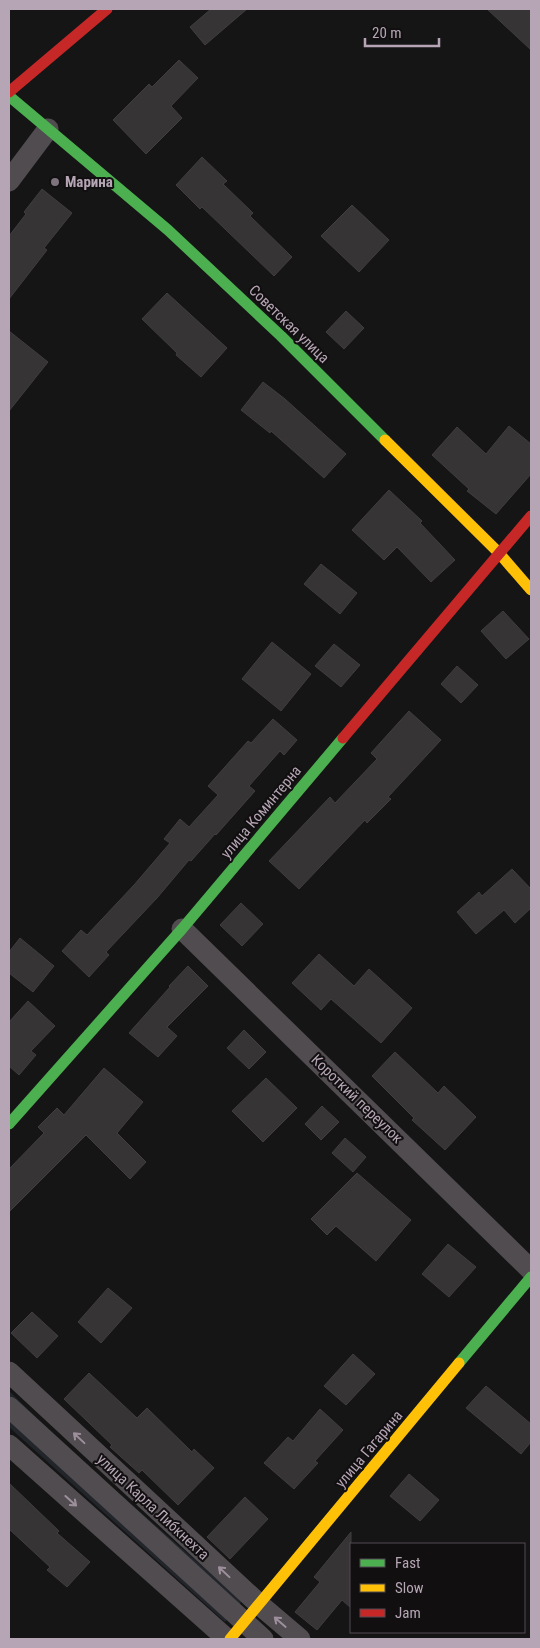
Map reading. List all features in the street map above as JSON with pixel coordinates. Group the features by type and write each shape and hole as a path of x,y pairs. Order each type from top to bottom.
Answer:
{"street":[{"path":"9,92 107,9"},
{"name":"Советская улица","path":"9,96 168,230 274,329 499,553 531,590"},
{"path":"9,181 48,129"},
{"name":"улица Коминтерна","path":"9,1124 182,929 531,516"},
{"name":"Короткий переулок","path":"182,929 531,1270"},
{"name":"улица Гагарина","path":"228,1639 260,1604 531,1277"},
{"name":"улица Карла Либкнехта","path":"9,1372 300,1639"},
{"name":"улица Карла Либкнехта","path":"9,1407 244,1623 264,1639"},
{"path":"9,1445 228,1639"}],"shaded area":[{"path":"9,1391 77,1457 242,1601 225,1622 9,1427"}],"building":[{"path":"211,9 247,9 205,45 190,27"},
{"path":"487,9 531,9 531,50"},
{"path":"179,60 198,78 171,106 182,118 146,154 113,120 149,84 152,87"},
{"path":"202,157 227,181 223,184 253,213 250,216 292,257 274,276 202,207 200,209 176,185"},
{"path":"42,189 72,213 44,248 47,250 9,299 9,236 26,214 24,212"},
{"path":"352,205 389,240 359,272 321,236"},
{"path":"167,293 227,348 201,377 176,355 177,353 142,319"},
{"path":"346,311 364,328 344,349 326,332"},
{"path":"9,331 48,362 9,411"},
{"path":"263,382 285,399 346,454 324,478 271,431 270,433 241,410"},
{"path":"509,426 531,444 531,474 496,514 467,491 469,489 432,455 457,427 486,454"},
{"path":"389,490 422,521 420,523 455,560 431,582 397,547 384,560 352,530"},
{"path":"321,564 357,593 340,614 304,584"},
{"path":"503,611 529,639 506,659 481,631"},
{"path":"272,642 311,674 281,711 242,679"},
{"path":"334,644 360,665 341,687 315,666"},
{"path":"457,666 478,685 461,703 441,684"},
{"path":"409,711 441,740 388,797 391,799 367,823 365,820 299,889 269,861 330,797 335,803 377,759 371,753"},
{"path":"273,719 297,740 284,755 280,751 249,786 255,791 216,835 191,861 189,860 157,898 106,952 109,955 89,977 62,951 81,930 87,935 134,885 170,843 164,839 180,819 189,827 218,795 208,786 248,741 251,743"},
{"path":"512,869 531,889 531,908 515,923 504,910 476,934 457,912 479,892 482,896"},
{"path":"241,903 263,924 242,946 220,925"},
{"path":"20,938 54,966 33,992 9,973 9,952"},
{"path":"319,954 354,986 369,969 412,1008 381,1043 331,999 321,1010 292,983"},
{"path":"188,966 208,986 167,1027 177,1036 158,1057 129,1033"},
{"path":"28,1001 55,1026 31,1051 36,1055 19,1075 9,1066 9,1022"},
{"path":"244,1030 266,1052 249,1069 227,1048"},
{"path":"395,1052 438,1093 444,1086 476,1117 445,1150 412,1120 414,1118 372,1076"},
{"path":"104,1068 143,1102 117,1133 146,1162 130,1179 86,1135 9,1212 9,1169 44,1133 38,1127 57,1108 64,1115"},
{"path":"266,1078 297,1108 263,1142 232,1111"},
{"path":"322,1106 339,1122 321,1140 305,1124"},
{"path":"345,1138 366,1157 353,1172 332,1153"},
{"path":"357,1173 411,1220 376,1261 336,1226 327,1235 311,1219"},
{"path":"448,1244 476,1267 449,1297 422,1274"},
{"path":"108,1288 132,1308 101,1343 78,1322"},
{"path":"32,1312 58,1336 37,1358 11,1333"},
{"path":"353,1354 375,1374 346,1405 324,1386"},
{"path":"89,1373 137,1418 147,1408 192,1452 194,1449 214,1468 178,1505 142,1470 139,1473 110,1447 112,1445 64,1399"},
{"path":"486,1386 531,1424 531,1442 521,1454 466,1408"},
{"path":"320,1409 343,1430 315,1461 318,1463 294,1489 264,1463 288,1437 293,1441"},
{"path":"409,1474 439,1500 420,1521 390,1496"},
{"path":"9,1483 59,1531 57,1533 90,1562 67,1587 47,1570 50,1567 9,1529"},
{"path":"245,1497 268,1519 230,1559 207,1537"},
{"path":"351,1532 350,1607 342,1600 317,1630 295,1612 320,1582 314,1577"}],"traffic: fast":[{"path":"9,96 168,230 281,336 385,440"},
{"path":"9,1124 182,929 343,738"},
{"path":"459,1363 531,1277"}],"traffic: slow":[{"path":"385,440 499,553 531,590"},
{"path":"230,1639 459,1363"}],"traffic: jam":[{"path":"9,92 107,9"},
{"path":"343,738 531,516"}],"place":[{"name":"Марина","path":"55,182"}]}
